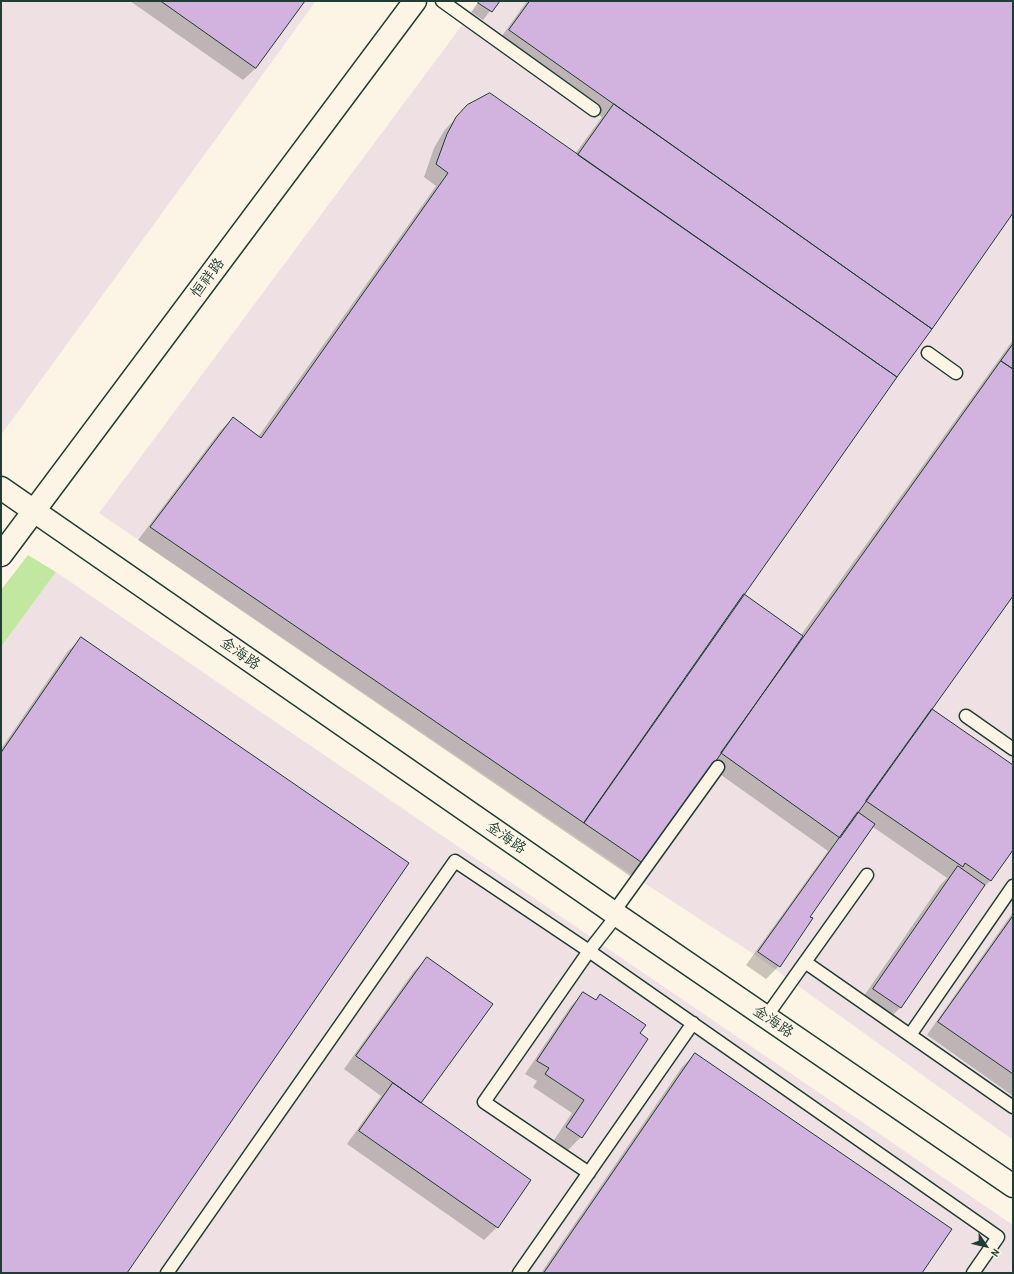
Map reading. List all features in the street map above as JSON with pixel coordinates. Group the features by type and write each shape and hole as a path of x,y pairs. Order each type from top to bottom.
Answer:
{"street":[{"name":"恒祥路","path":"1,555 415,1"},
{"name":"金海路","path":"1,488 615,914 1013,1186"}],"lane":[{"path":"442,1 594,110"},
{"path":"928,353 956,373"},
{"path":"966,716 1013,749"},
{"path":"589,1173 484,1102 718,767"},
{"path":"167,1273 455,861 693,1023 998,1237 973,1273"},
{"path":"766,1017 867,875"},
{"path":"910,1035 1013,886"},
{"path":"805,962 1013,1107"},
{"path":"519,1273 693,1023"}],"shaded area":[{"path":"1,1 316,1 1,435"},
{"path":"480,1 1013,1 1013,1140 755,955 629,873 99,513"},
{"path":"56,572 1013,1225 1013,1269 1010,1273 1,1273 1,647"}],"green space":[{"path":"28,555 56,572 1,647 1,590"}],"building":[{"path":"161,1 305,1 256,68"},
{"path":"480,1 500,1 492,12 478,3"},
{"path":"530,1 1013,1 1013,213 932,329 509,30"},
{"path":"490,93 897,377 584,823 150,527 233,417 261,438 448,173 436,164 447,134 456,117 467,105"},
{"path":"614,104 932,329 897,377 578,155"},
{"path":"1013,344 1013,369 1001,361"},
{"path":"1001,361 1013,369 1013,596 840,838 721,753"},
{"path":"744,594 803,636 644,864 584,823"},
{"path":"81,637 409,863 127,1273 1,1273 1,753"},
{"path":"932,709 1013,765 1013,850 991,881 965,863 963,867 866,801"},
{"path":"858,812 875,824 810,917 813,918 780,967 758,952"},
{"path":"958,866 985,885 901,1008 873,989"},
{"path":"1013,916 1013,1074 938,1022"},
{"path":"427,957 493,1004 421,1103 356,1056"},
{"path":"583,992 596,1000 600,994 646,1025 640,1033 648,1039 582,1138 566,1127 584,1100 545,1074 549,1068 537,1061"},
{"path":"695,1053 952,1229 922,1273 544,1273"},
{"path":"393,1083 531,1180 498,1228 359,1131"}]}
